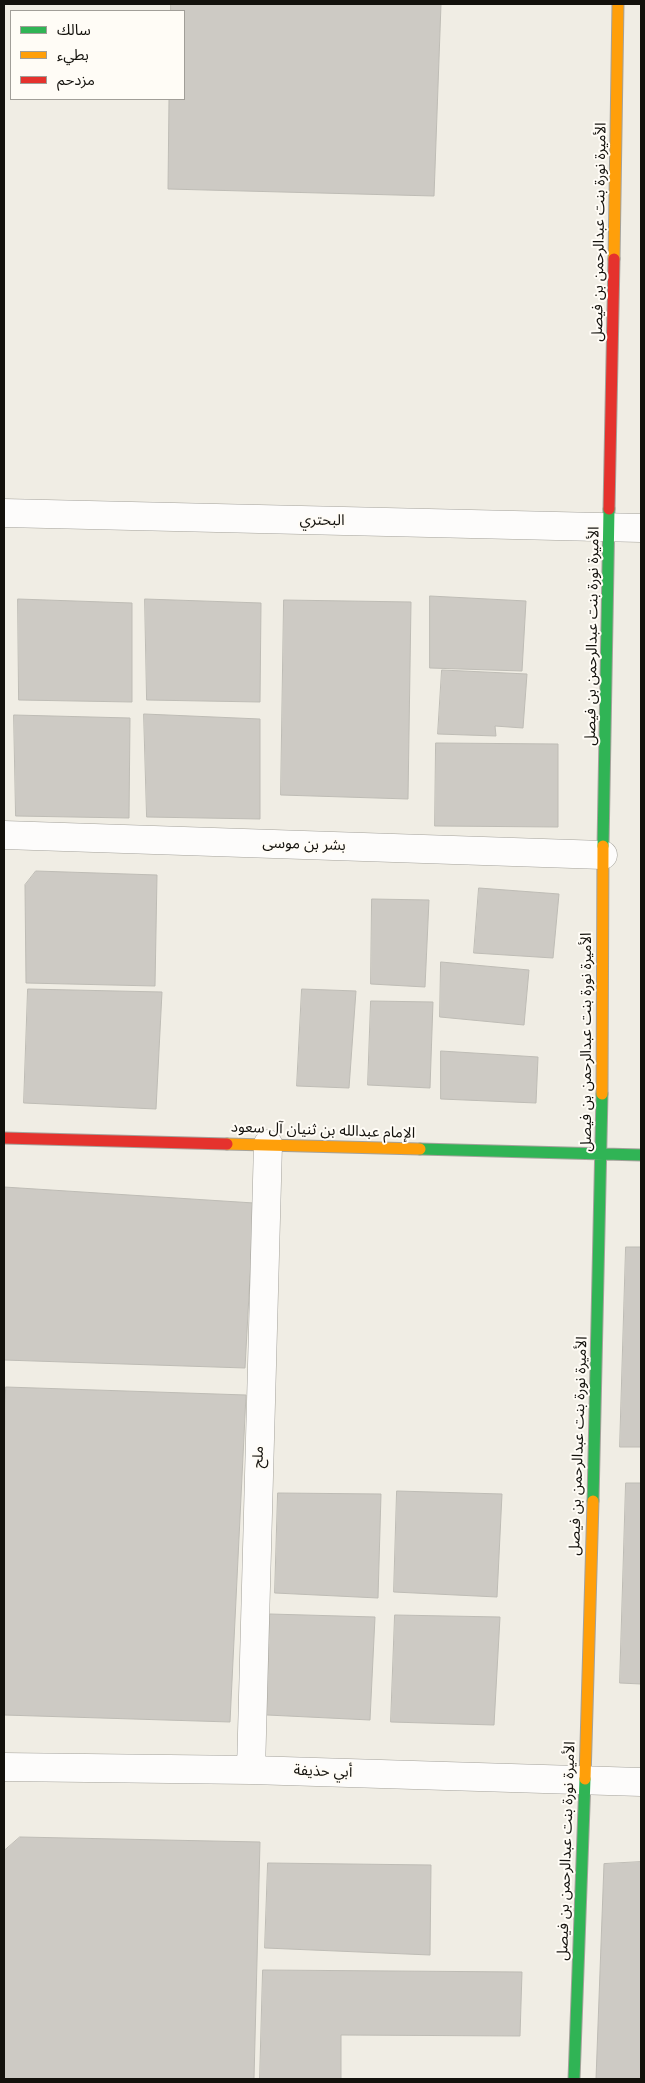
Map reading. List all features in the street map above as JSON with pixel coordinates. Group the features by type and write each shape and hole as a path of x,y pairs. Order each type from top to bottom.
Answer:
{"street":[{"name":"الأميرة نورة بنت عبدالرحمن بن فيصل","path":"574,2079 585,1780 602,1155 603,855 618,4"},
{"name":"البحتري","path":"4,513 641,528"},
{"name":"بشر بن موسى","path":"4,835 603,855"},
{"name":"الإمام عبدالله بن ثنيان آل سعود","path":"4,1138 641,1155"},
{"name":"ملح","path":"251,1770 268,1144"},
{"name":"أبي حذيفة","path":"4,1767 251,1770 641,1782"}],"building":[{"path":"171,4 441,4 434,196 168,189 169,100 185,100 185,10 171,10"},
{"path":"430,596 526,601 522,671 430,668"},
{"path":"18,599 132,603 132,702 19,700"},
{"path":"145,599 261,603 260,702 147,700"},
{"path":"284,600 411,602 408,799 281,795"},
{"path":"442,670 527,674 523,728 495,726 496,736 438,734"},
{"path":"144,714 260,719 260,819 147,817"},
{"path":"14,715 130,718 129,818 16,816"},
{"path":"436,743 558,744 558,827 435,826"},
{"path":"36,871 157,875 155,986 26,983 25,885"},
{"path":"479,888 559,894 553,958 474,953"},
{"path":"372,899 429,900 425,987 371,984"},
{"path":"441,962 529,970 524,1025 440,1017"},
{"path":"28,989 162,992 156,1109 24,1103"},
{"path":"302,989 356,991 349,1088 297,1086"},
{"path":"371,1001 433,1002 430,1088 368,1085"},
{"path":"441,1051 538,1057 536,1103 441,1099"},
{"path":"4,1187 254,1203 245,1368 4,1360"},
{"path":"626,1247 641,1247 641,1447 620,1447"},
{"path":"6,1387 246,1395 230,1722 4,1715 4,1455"},
{"path":"626,1483 641,1483 641,1684 620,1683"},
{"path":"397,1491 502,1494 497,1597 394,1592"},
{"path":"278,1493 381,1494 378,1598 275,1593"},
{"path":"270,1614 375,1617 370,1720 267,1715"},
{"path":"395,1615 500,1617 494,1725 391,1722"},
{"path":"20,1837 260,1842 254,2079 4,2079 4,1851"},
{"path":"641,1862 641,2079 596,2079 604,1864"},
{"path":"268,1863 431,1865 430,1955 265,1948"},
{"path":"263,1970 522,1972 520,2036 341,2035 341,2079 260,2079"}],"traffic: fast":[{"path":"603,846 609,509"},
{"path":"593,1501 602,1094"},
{"path":"420,1149 641,1155"},
{"path":"574,2079 585,1779"}],"traffic: slow":[{"path":"614,259 618,4"},
{"path":"602,1094 603,846"},
{"path":"227,1144 420,1149"},
{"path":"585,1779 593,1501"}],"traffic: jam":[{"path":"609,509 614,259"},
{"path":"4,1138 227,1144"}]}
